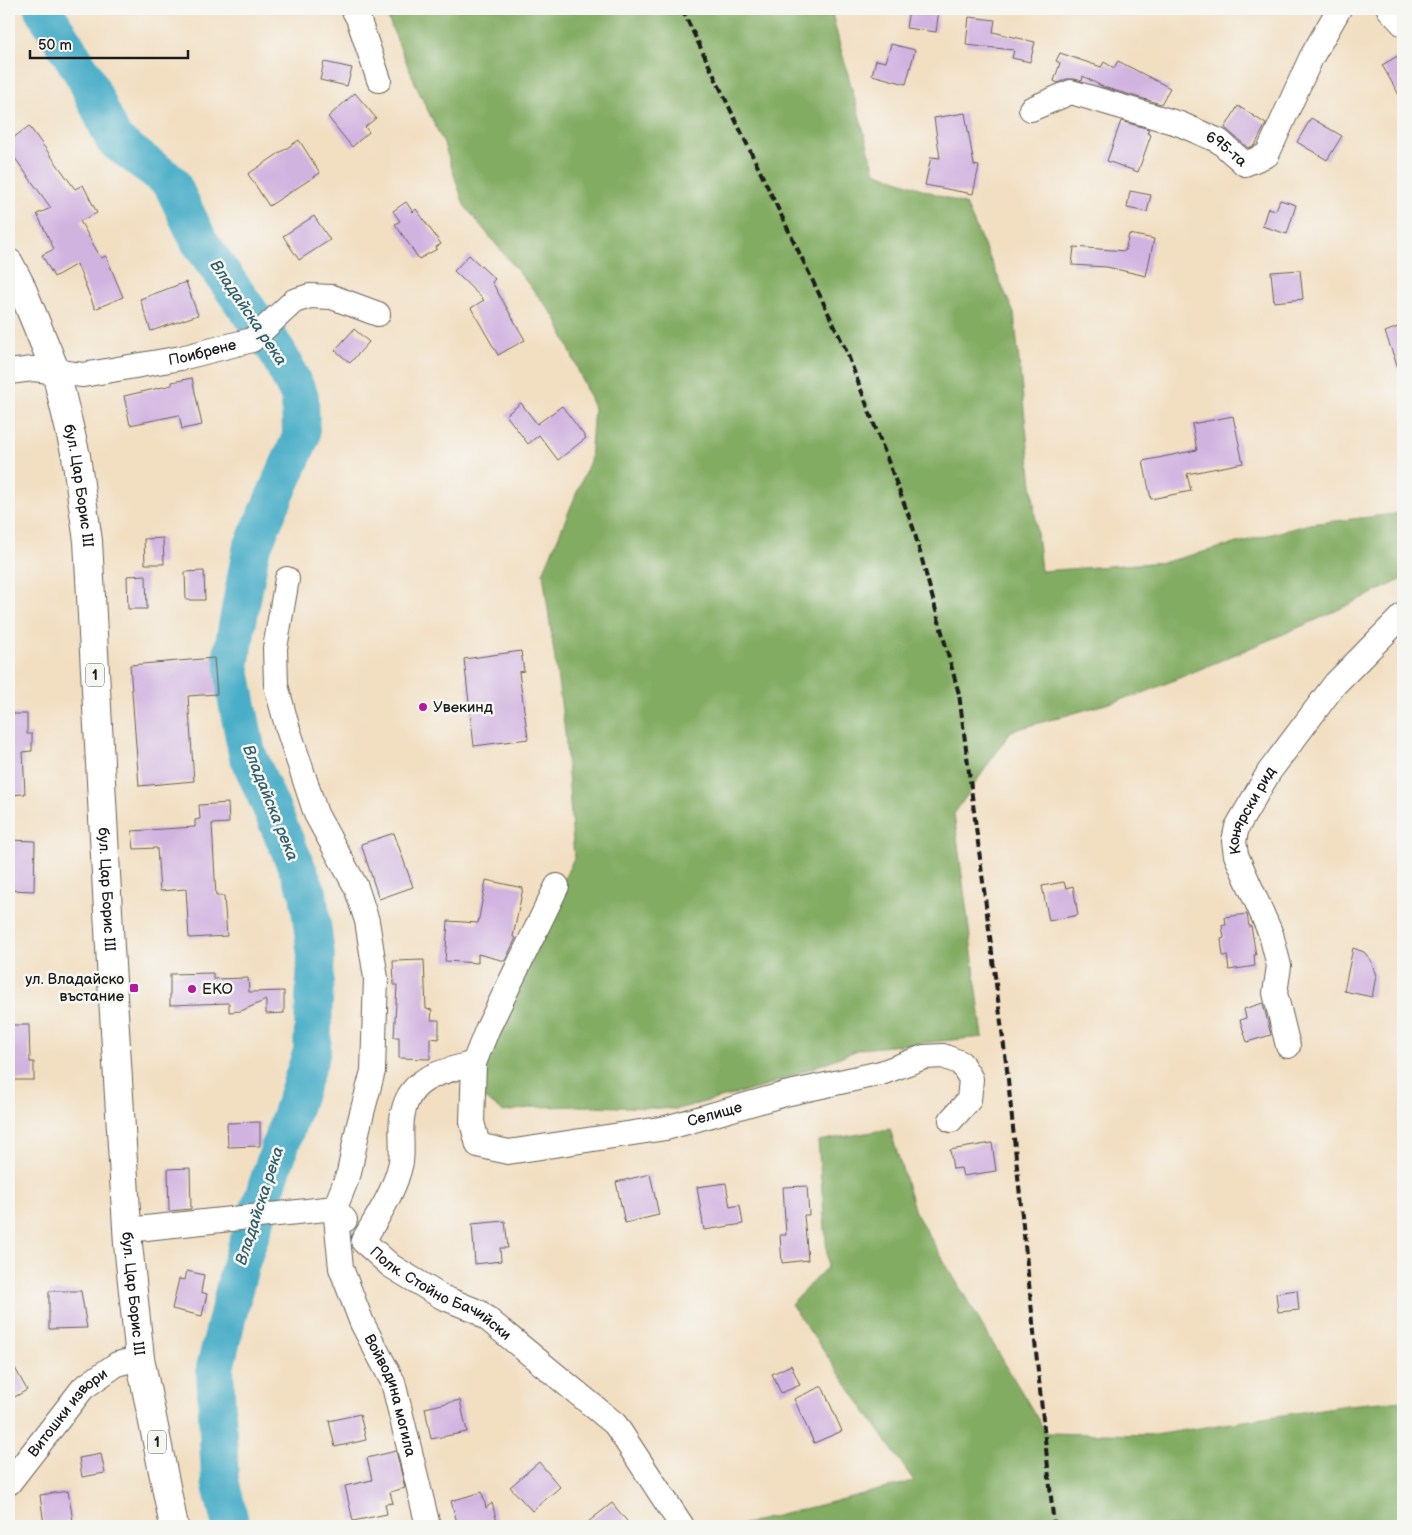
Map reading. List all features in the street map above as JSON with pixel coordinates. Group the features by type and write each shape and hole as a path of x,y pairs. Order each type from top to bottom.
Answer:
{"main road":[{"name":"бул. Цар Борис III","path":"9,262 56,372 76,456 88,541 109,939 128,1230 140,1358 174,1526"}],"street":[{"path":"353,9 358,18 379,80"},
{"name":"695-та","path":"1031,109 1072,92 1180,124 1219,141 1245,164 1267,155 1311,58 1339,9"},
{"path":"1389,9 1403,24"},
{"name":"Поибрене","path":"9,372 33,369 83,375 182,358 252,340 294,301 310,296 332,297 378,314"},
{"path":"287,579 275,648 276,684 287,726 316,814 356,887 367,922 376,978 374,1071 358,1128 350,1173 335,1208"},
{"name":"Конярски рид","path":"1288,1046 1275,993 1279,966 1271,934 1236,855 1234,841 1236,827 1269,772 1334,684 1403,614"},
{"path":"474,1063 556,886"},
{"name":"Селище","path":"474,1063 472,1122 478,1145 508,1152 666,1128 785,1094 881,1073 924,1057 943,1056 961,1063 971,1079 969,1100 951,1120"},
{"name":"Полк. Стойно Бачийски","path":"474,1063 432,1076 418,1084 407,1098 402,1119 400,1162 388,1200 363,1241 391,1266 442,1297 479,1312 615,1424 682,1526"},
{"path":"128,1230 335,1208"},
{"path":"335,1208 363,1241 342,1268"},
{"name":"Войводина могила","path":"335,1208 342,1268 362,1323 393,1382 428,1526"},
{"name":"Витошки извори","path":"9,1483 83,1388 117,1364 140,1358"}],"green space":[{"path":"384,9 831,9 875,172 966,205 1014,313 1041,571 1165,562 1310,524 1403,513 1403,579 1314,621 1141,694 1011,731 954,814 983,1037 860,1049 764,1087 677,1109 591,1106 535,1107 504,1112 480,1095 480,1056 574,858 565,732 543,573 590,461 594,408 556,318 464,205 444,144 418,90"},
{"path":"890,1129 915,1212 1046,1433 1154,1435 1347,1405 1403,1400 1403,1526 737,1526 914,1481 791,1304 828,1266 818,1141"}],"building":[{"path":"909,9 939,9 936,32 906,28"},
{"path":"969,17 995,20 993,32 1035,42 1030,62 1012,58 1014,50 966,45"},
{"path":"891,44 915,50 906,84 872,75 876,60 886,62"},
{"path":"1060,53 1101,67 1104,62 1114,68 1118,61 1170,88 1161,104 1103,87 1083,76 1082,81 1066,79 1058,83 1054,81 1060,63 1056,61"},
{"path":"1403,53 1403,102 1382,65"},
{"path":"324,62 352,68 347,86 320,80"},
{"path":"355,93 376,118 365,127 369,132 352,147 328,117"},
{"path":"1238,106 1266,124 1255,145 1248,148 1225,128"},
{"path":"965,113 974,165 979,166 973,194 925,185 931,157 940,158 934,118"},
{"path":"1311,118 1342,136 1327,160 1297,142"},
{"path":"1121,121 1149,129 1147,133 1151,135 1138,172 1107,161"},
{"path":"29,126 75,189 83,185 97,213 80,221 101,258 106,256 123,297 95,309 77,264 54,277 42,255 54,249 37,214 51,208 9,150 9,141"},
{"path":"299,140 320,173 269,206 248,174"},
{"path":"1130,191 1151,195 1147,212 1127,208"},
{"path":"1280,200 1296,205 1287,234 1262,226 1268,208 1276,210"},
{"path":"406,202 413,212 416,209 441,244 436,247 437,249 419,259 395,224 400,221 393,211"},
{"path":"314,216 330,240 299,260 283,236"},
{"path":"1129,234 1154,239 1146,276 1107,267 1072,265 1074,247 1125,251"},
{"path":"469,255 495,279 492,282 525,340 498,355 471,308 484,300 454,271"},
{"path":"1300,270 1303,299 1274,302 1271,272"},
{"path":"186,282 198,315 151,331 140,299"},
{"path":"1403,325 1403,376 1401,376 1385,332"},
{"path":"354,329 369,342 350,363 335,350"},
{"path":"192,378 202,425 182,429 179,415 130,425 124,396 172,385 172,382"},
{"path":"521,403 537,424 562,406 586,438 558,460 539,435 528,444 506,415"},
{"path":"1233,416 1243,463 1187,474 1191,491 1151,499 1143,461 1197,450 1192,424"},
{"path":"163,538 164,564 145,564 144,539"},
{"path":"204,571 205,600 186,600 185,572"},
{"path":"146,575 147,609 128,609 127,576"},
{"path":"521,651 524,671 519,672 528,739 474,746 464,659"},
{"path":"214,658 217,694 188,696 194,781 139,786 130,665"},
{"path":"9,714 27,714 27,734 32,734 32,751 23,752 25,794 9,795"},
{"path":"228,803 229,823 212,824 216,896 224,896 227,936 189,938 186,889 160,891 157,848 134,849 132,831 195,827 195,820 200,819 199,805"},
{"path":"394,833 413,887 379,899 361,844"},
{"path":"9,840 35,841 34,891 9,890"},
{"path":"486,880 523,888 513,937 516,938 505,961 478,954 478,963 445,961 448,921 478,923"},
{"path":"1064,882 1066,888 1073,886 1078,915 1049,921 1042,886"},
{"path":"1247,914 1256,955 1254,955 1255,966 1229,970 1227,955 1223,956 1221,939 1224,938 1222,925 1226,925 1225,917"},
{"path":"1353,948 1364,952 1371,960 1376,976 1372,997 1344,991"},
{"path":"424,960 426,1009 432,1010 431,1020 439,1020 439,1039 430,1038 430,1059 399,1058 399,1037 394,1037 397,985 394,985 393,961"},
{"path":"213,973 213,979 248,978 249,992 284,991 284,1013 266,1014 266,1000 241,1011 229,1012 229,1003 170,1005 170,974"},
{"path":"1263,1003 1271,1035 1247,1042 1240,1020 1246,1018 1244,1009"},
{"path":"9,1025 29,1025 30,1062 34,1062 34,1080 9,1080"},
{"path":"260,1122 260,1146 228,1147 227,1123"},
{"path":"992,1143 996,1171 963,1176 961,1168 953,1169 950,1150"},
{"path":"190,1168 191,1209 169,1211 168,1169"},
{"path":"650,1174 659,1215 625,1223 616,1182"},
{"path":"726,1183 730,1207 740,1205 743,1224 704,1230 697,1187"},
{"path":"807,1186 809,1215 804,1215 808,1260 782,1263 780,1235 786,1235 783,1187"},
{"path":"505,1221 508,1248 500,1248 501,1261 475,1264 472,1224"},
{"path":"187,1271 204,1275 201,1292 207,1294 202,1316 172,1309 179,1279 185,1280"},
{"path":"1297,1290 1299,1310 1278,1312 1276,1293"},
{"path":"49,1291 81,1291 87,1328 49,1329"},
{"path":"9,1357 27,1390 9,1400"},
{"path":"791,1365 800,1385 781,1393 772,1374"},
{"path":"822,1386 842,1431 814,1443 794,1399"},
{"path":"460,1400 467,1432 431,1439 425,1408"},
{"path":"360,1414 366,1440 335,1447 329,1421"},
{"path":"396,1451 405,1488 390,1492 393,1503 385,1504 387,1514 353,1521 345,1486 372,1480 367,1458"},
{"path":"101,1454 105,1473 82,1477 79,1458"},
{"path":"539,1462 560,1487 532,1511 510,1487"},
{"path":"68,1491 73,1521 44,1525 40,1495"},
{"path":"482,1492 486,1508 492,1503 498,1526 458,1526 451,1501"},
{"path":"612,1503 631,1526 583,1526"}],"waterway":[{"name":"Владайска река","path":"43,9 85,77 114,140 171,182 199,241 277,351 300,397 301,437 251,550 230,665 247,753 308,893 316,955 312,1051 240,1266 215,1368 220,1481 231,1526"}],"railway":[{"path":"682,9 846,350 913,527 959,694 1007,1070 1054,1526"}],"place":[{"name":"Увекинд","path":"423,707"},
{"name":"ул. Владайско въстание","path":"134,988"},
{"name":"EKO","path":"192,989"}]}
